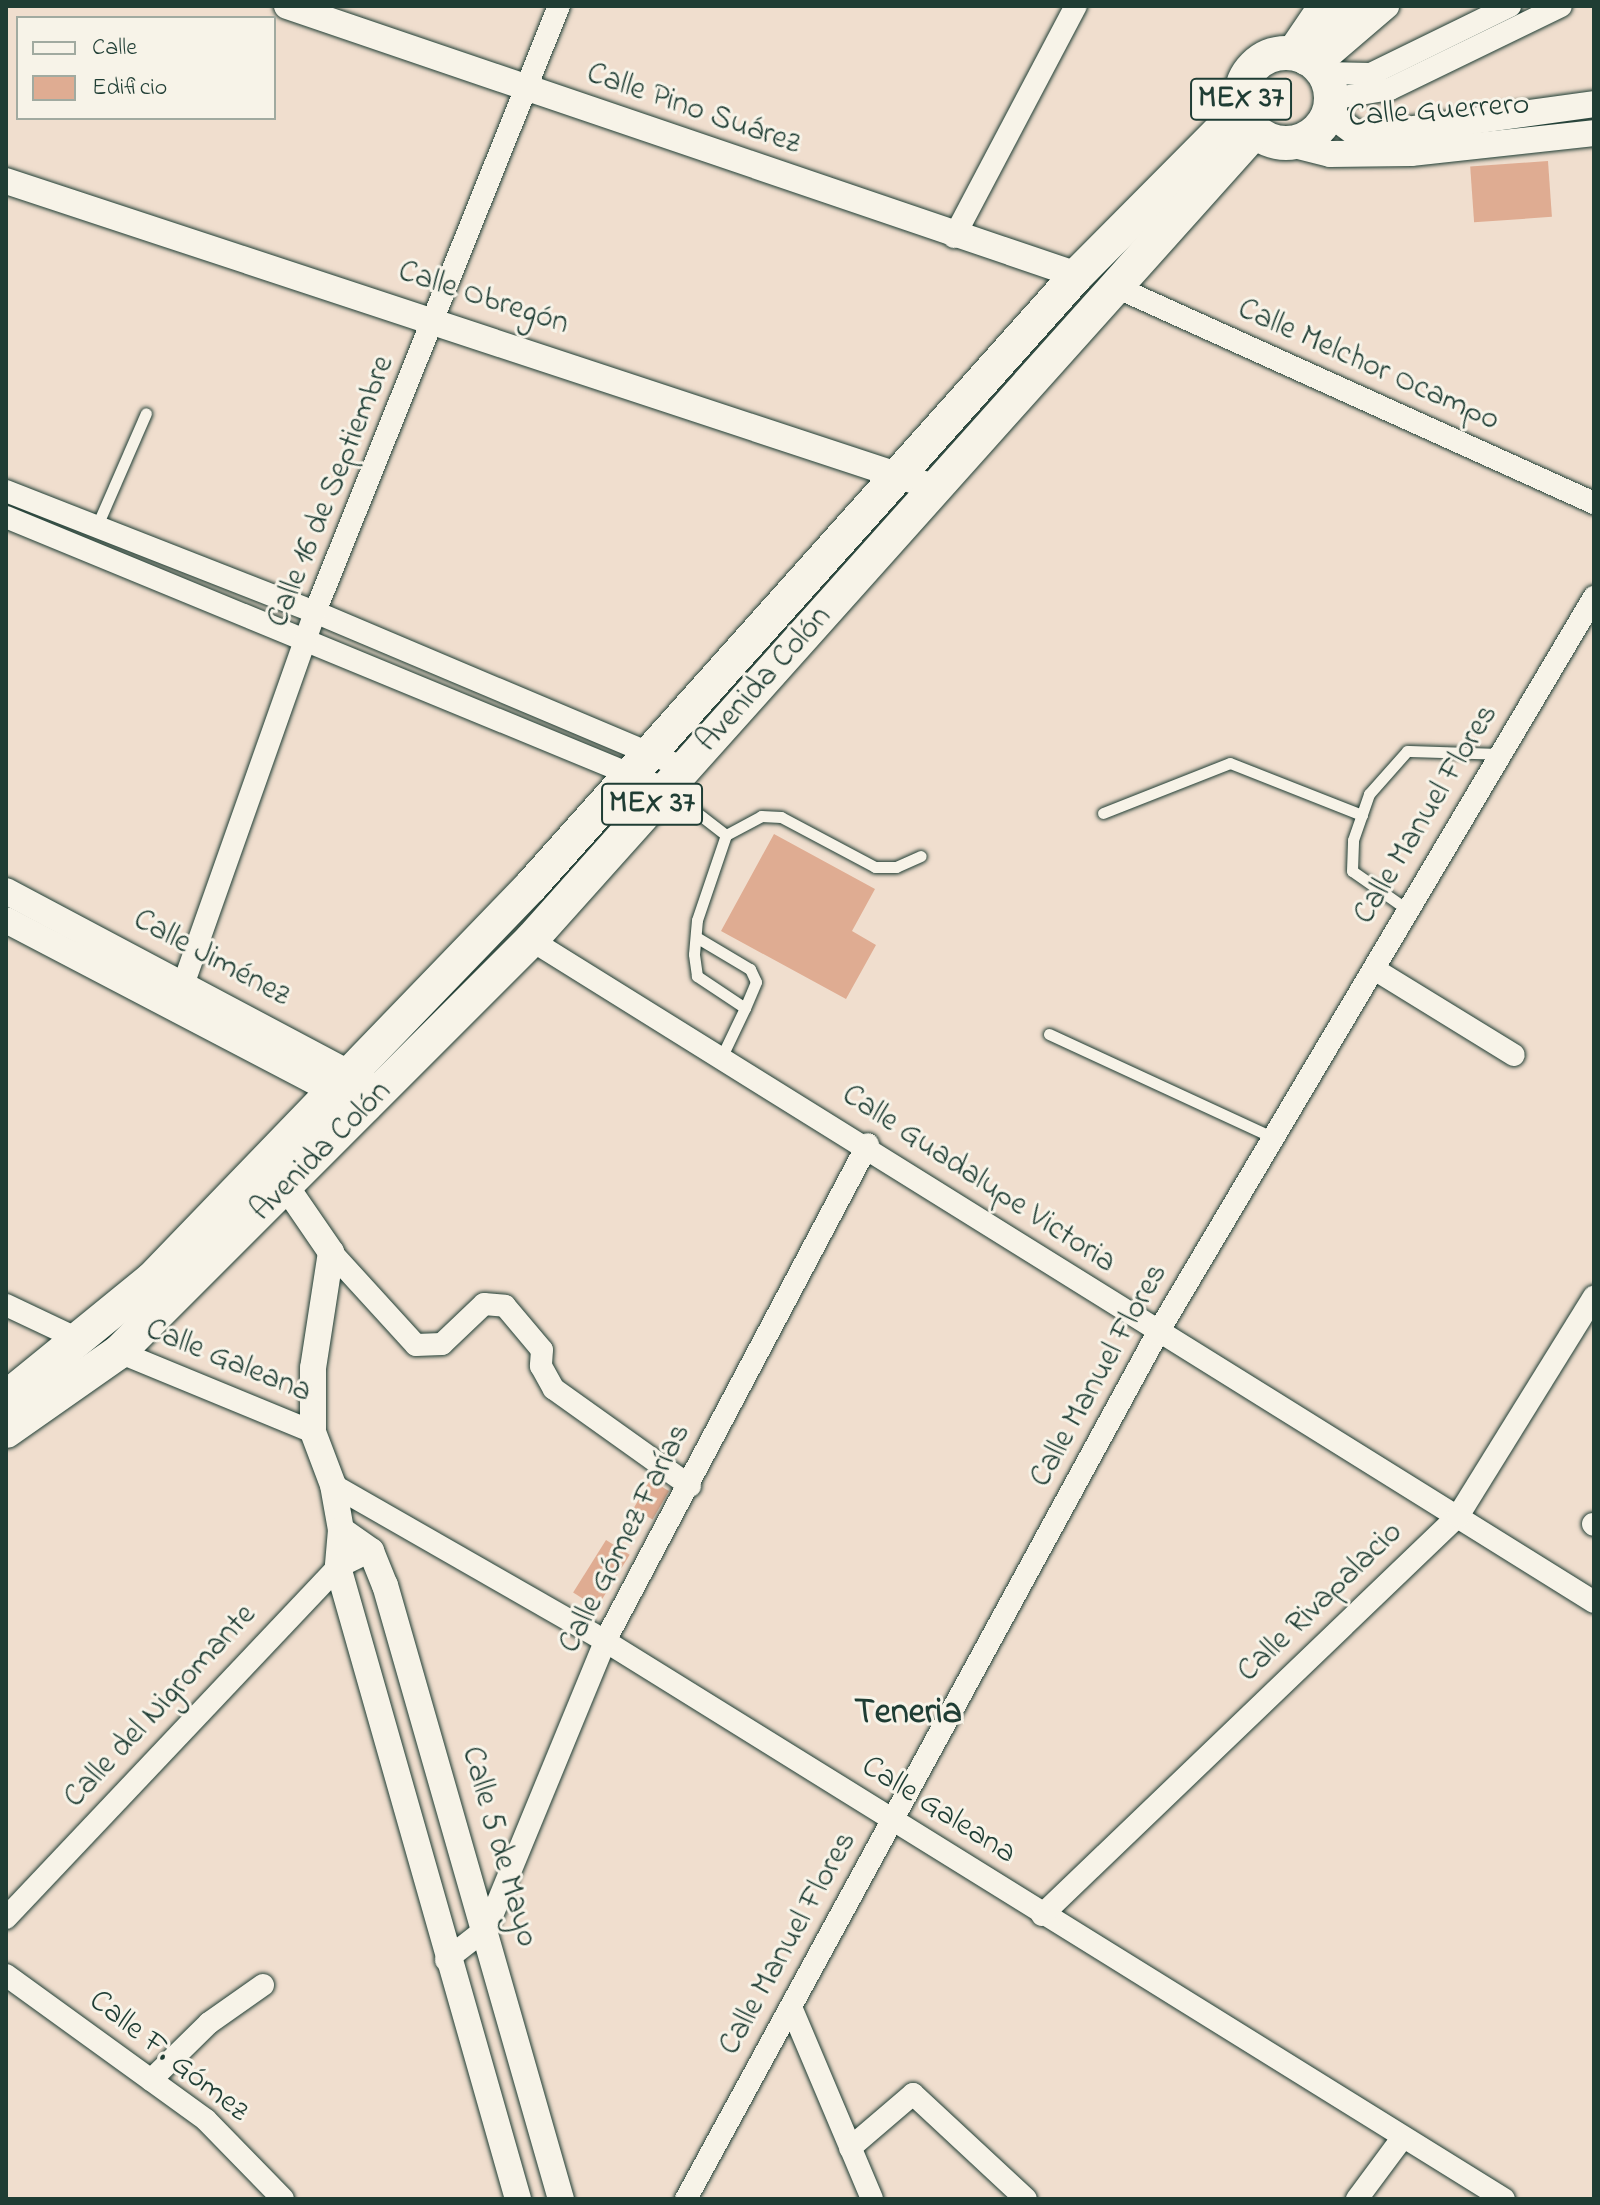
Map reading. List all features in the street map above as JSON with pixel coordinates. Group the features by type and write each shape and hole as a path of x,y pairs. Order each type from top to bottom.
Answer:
{"main road":[{"name":"MEX 37","path":"1316,77 1251,69 1248,120 1290,144 1314,134 1316,77 1355,6"},
{"name":"Avenida Colón","path":"6,1398 82,1341 152,1279 642,763 896,473 1077,275 1248,120"},
{"name":"Avenida Colón","path":"6,1431 119,1352 287,1188 531,940 1116,287 1248,120"}],"street":[{"name":"Calle Pino Suárez","path":"287,6 954,237 1077,275"},
{"name":"Calle 16 de Septiembre","path":"180,994 315,612 438,319 559,6"},
{"path":"954,237 1076,6"},
{"path":"1316,77 1321,6"},
{"path":"1316,77 1386,6"},
{"path":"1316,77 1371,74 1510,6"},
{"path":"1316,77 1390,89 1561,6"},
{"name":"Calle Guerrero","path":"1316,77 1357,134 1594,133"},
{"name":"Calle Guerrero","path":"1290,144 1330,154 1474,134 1594,104"},
{"name":"Calle Obregón","path":"6,181 438,319 936,488"},
{"name":"Calle Melchor Ocampo","path":"1116,287 1594,503"},
{"path":"6,491 315,612 676,779"},
{"path":"6,517 304,642 642,763"},
{"path":"110,559 117,537"},
{"name":"Calle Manuel Flores","path":"686,2199 1157,1334 1594,597"},
{"name":"Calle Jiménez","path":"6,891 82,944 374,1100"},
{"name":"Calle Jiménez","path":"6,920 82,944"},
{"name":"Calle Guadalupe Victoria","path":"531,940 868,1144 1157,1334 1594,1602"},
{"path":"1374,969 1514,1055"},
{"name":"Calle Gómez Farías","path":"446,1960 487,1928 605,1641 690,1486 868,1144"},
{"path":"258,1169 287,1188 331,1252 416,1345 442,1344 484,1304 505,1306 542,1350 541,1366 554,1389 690,1486"},
{"path":"331,1252 313,1368 313,1432 333,1485 341,1530 338,1567 446,1960 518,2199"},
{"name":"Calle Rivapalacio","path":"1042,1915 1458,1516 1594,1297"},
{"path":"6,1305 82,1341"},
{"name":"Calle Galeana","path":"119,1352 313,1432"},
{"name":"Calle Galeana","path":"333,1485 605,1641 1504,2199"},
{"path":"341,1530 371,1551"},
{"name":"Calle del Nigromante","path":"6,1918 338,1567 371,1551"},
{"name":"Calle 5 de Mayo","path":"371,1551 487,1928 561,2199"},
{"name":"Calle F. Gómez","path":"6,1975 206,2120 283,2199"},
{"path":"151,2080 209,2023 263,1985"},
{"path":"791,2007 872,2199"},
{"path":"850,2148 913,2094 1026,2199"},
{"path":"1357,2199 1403,2137"}],"lane":[{"path":"96,528 146,413"},
{"path":"1408,910 1352,871 1369,794 1407,751 1501,754"},
{"path":"1103,813 1230,763 1362,815"},
{"path":"676,779 726,835"},
{"path":"745,1008 697,976 696,937 726,835 761,816 781,817 875,867 896,867 921,856"},
{"path":"696,937 750,969 756,982 722,1056"},
{"path":"1049,1034 1274,1138"}],"building":[{"path":"1548,161 1552,217 1474,222 1470,166"},
{"path":"774,834 875,889 852,931 876,945 846,999 721,931"},
{"path":"650,1480 669,1491 653,1520 634,1509"},
{"path":"606,1540 630,1555 597,1607 573,1593"}],"district":[{"name":"Teneria","path":"908,1714"}]}
